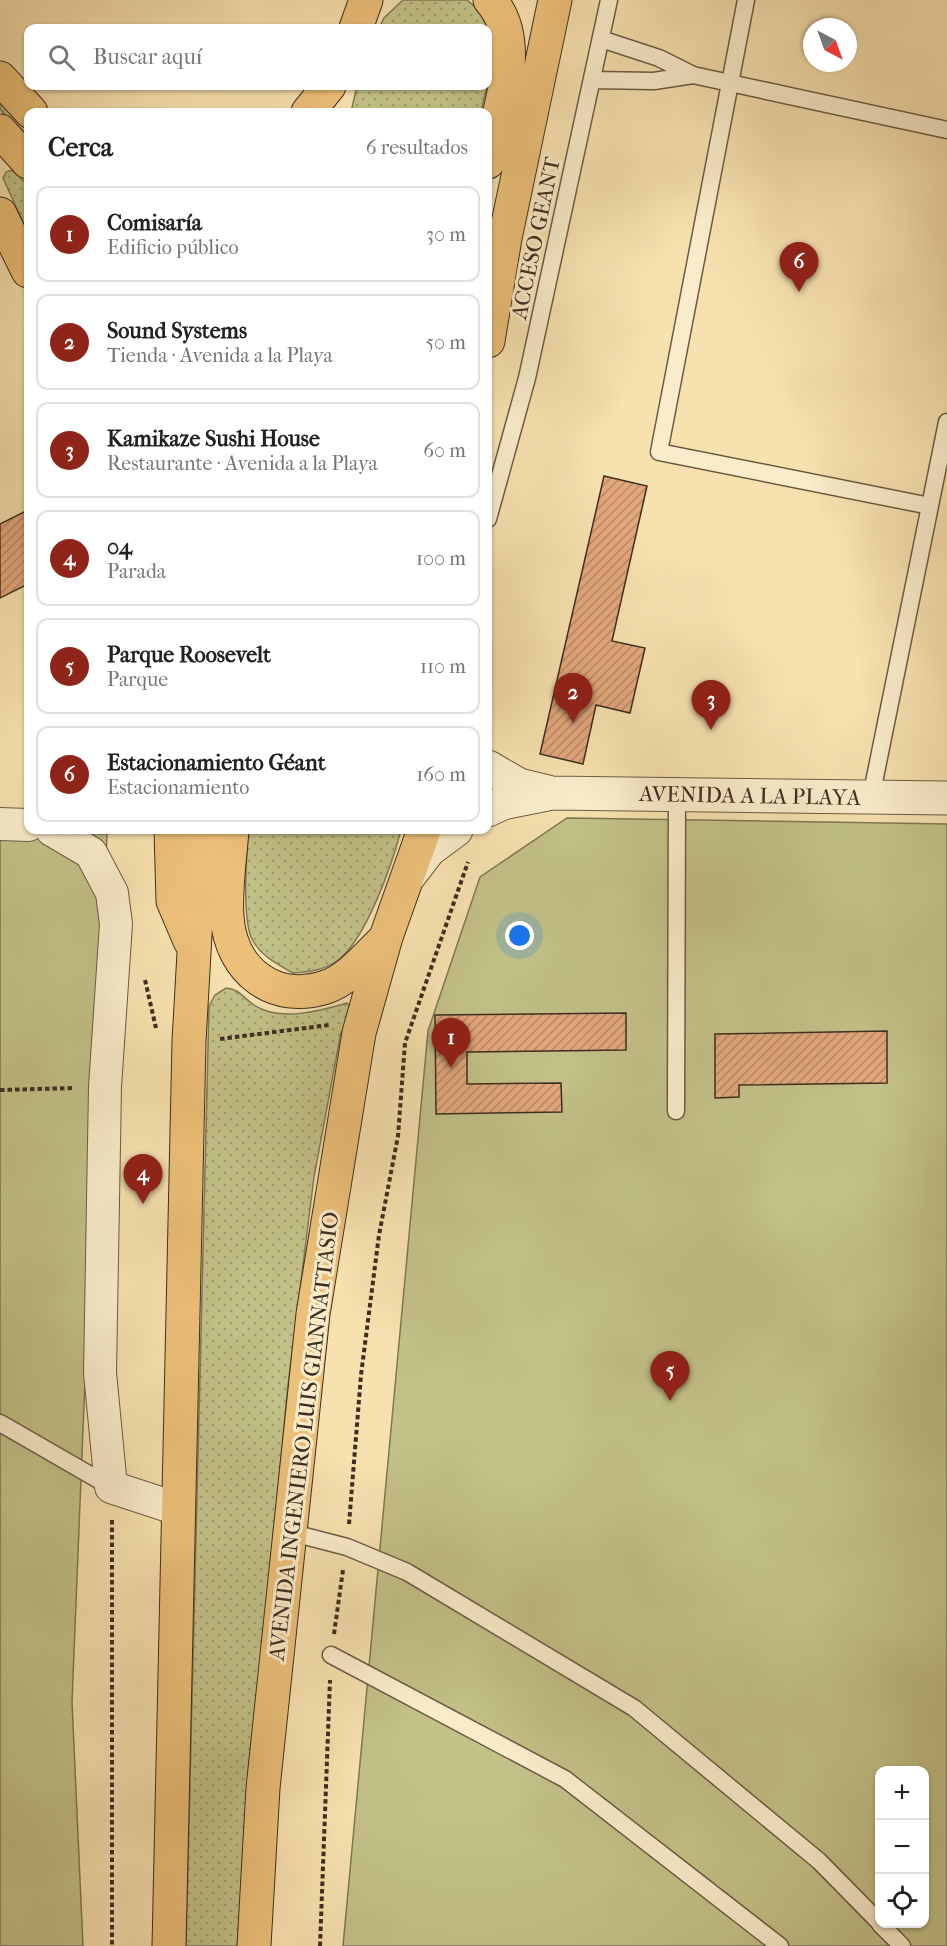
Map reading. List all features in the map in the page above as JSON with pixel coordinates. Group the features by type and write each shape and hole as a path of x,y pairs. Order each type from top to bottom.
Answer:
{"main road":[{"path":"490,0 506,25 509,48 504,88 492,144"},
{"path":"492,318 505,238 555,0"},
{"path":"0,78 27,108"},
{"path":"311,108 326,90"},
{"path":"332,108 337,90"},
{"path":"0,130 24,157"},
{"path":"0,214 24,263"},
{"path":"171,834 173,901 195,955"},
{"path":"169,1946 189,1041 201,834"},
{"path":"232,834 227,917 233,944 244,964 262,982 282,992 327,987 347,976 386,937"},
{"name":"AVENIDA INGENIERO LUIS GIANNATTASIO","path":"254,1946 263,1788 313,1314 362,1020 386,937 410,876 423,834"}],"street":[{"path":"492,769 519,785 552,793"},
{"name":"AVENIDA A LA PLAYA","path":"552,793 947,798"},
{"path":"492,808 503,803 552,793"},
{"path":"0,824 24,825"},
{"path":"59,834 91,853 112,894 116,924 105,1087 100,1373 111,1487 178,1509"},
{"path":"410,876 429,850 464,842"}],"lane":[{"name":"ACCESO GEANT","path":"492,505 527,378 609,0"},
{"path":"746,0 659,452 930,506"},
{"path":"601,39 659,58 693,75 947,130"},
{"path":"592,80 654,81 693,75"},
{"path":"871,796 947,422"},
{"path":"676,795 676,1111"},
{"path":"0,1423 111,1487"},
{"path":"289,1532 347,1547 407,1572 634,1708 819,1861 875,1918"},
{"path":"331,1655 565,1779 780,1946"},
{"path":"885,1928 902,1946"}],"path":[{"path":"320,1946 331,1655 347,1547 361,1375 379,1235 399,1136 405,1043 435,952 464,842"},
{"path":"144,977 157,1035 189,1041 362,1020"},
{"path":"0,1090 105,1087"},
{"path":"111,1487 112,1946"}],"shaded area":[{"path":"403,0 467,0 483,17 486,24 381,24 384,18"},
{"path":"356,90 486,90 482,108 352,108"},
{"path":"0,99 24,126 24,136 0,109"},
{"path":"12,170 24,181 24,224 3,178 6,172"},
{"path":"567,818 947,824 947,1946 343,1946 428,1031 480,877"},
{"path":"0,831 24,832 24,834 107,834 72,1702 83,1946 0,1946"},
{"path":"248,834 400,834 368,919 348,951 327,967 293,973 259,949 248,927 246,884"},
{"path":"226,988 238,992 264,1010 276,1013 300,1013 347,1003 362,1020 341,1032 314,1177 288,1385 249,1789 240,1946 186,1946 209,1006 215,995"}],"building":[{"path":"604,476 647,486 612,641 645,648 630,713 596,705 583,764 540,754"},
{"path":"24,512 24,586 0,598 0,524"},
{"path":"626,1013 626,1050 467,1052 467,1084 561,1083 562,1112 436,1114 435,1015"},
{"path":"887,1031 887,1083 739,1085 739,1097 715,1098 715,1034"}],"place":[{"name":"Estacionamiento Géant","path":"799,292"},
{"name":"Sound Systems","path":"573,723"},
{"name":"Kamikaze Sushi House","path":"711,730"},
{"name":"Comisaría","path":"451,1068"},
{"name":"04","path":"143,1204"},
{"name":"Parque Roosevelt","path":"670,1401"}]}
